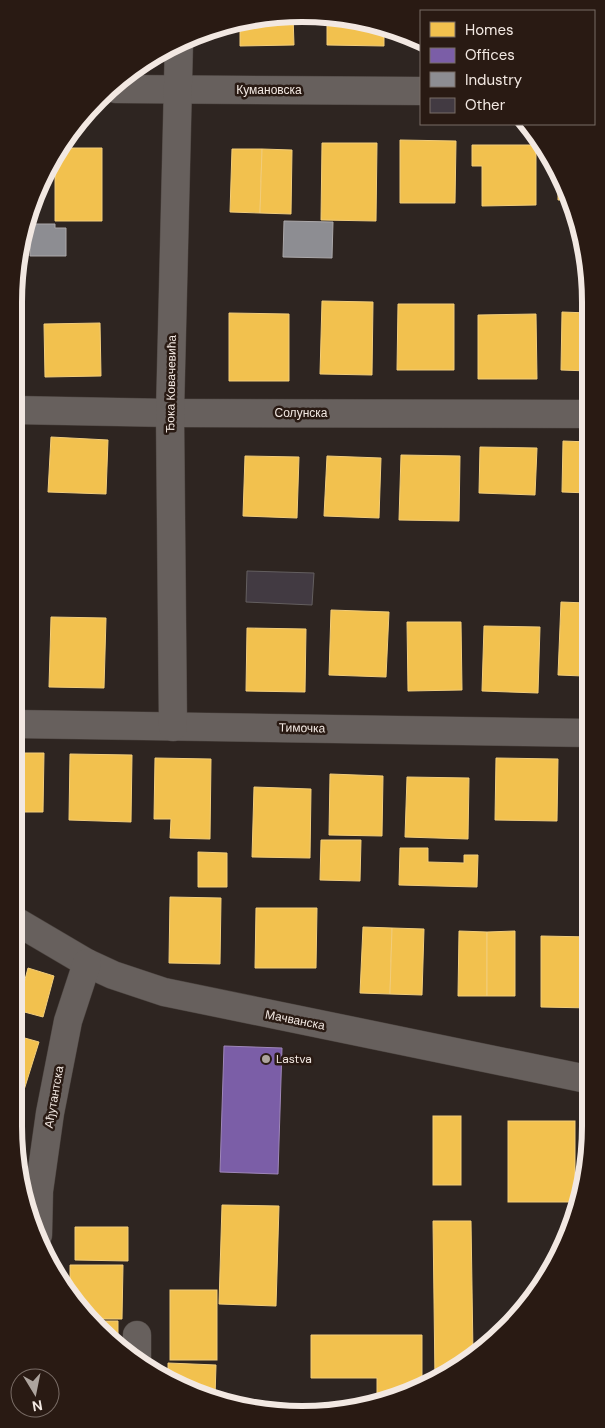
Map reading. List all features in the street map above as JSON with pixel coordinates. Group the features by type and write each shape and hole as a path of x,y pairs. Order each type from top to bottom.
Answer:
{"street":[{"name":"Ђока Ковачевића","path":"173,726 170,413 179,51"},
{"name":"Кумановска","path":"122,89 420,90"},
{"name":"Солунска","path":"22,410 170,413 582,414"},
{"name":"Тимочка","path":"22,724 582,733"},
{"name":"Мачванска","path":"22,925 87,963 139,984 198,1000 582,1078"},
{"name":"Ађутантска","path":"39,1220 40,1190 50,1113 68,1021 87,963"}],"building: Homes":[{"path":"293,22 294,45 240,46 240,30"},
{"path":"327,24 384,34 384,46 327,45"},
{"path":"400,140 456,141 455,203 400,203"},
{"path":"322,143 377,143 376,221 321,220"},
{"path":"472,145 534,145 536,148 536,205 482,206 482,166 472,166"},
{"path":"69,148 102,148 102,221 55,221 55,171 60,162"},
{"path":"232,149 262,149 260,213 230,212"},
{"path":"262,149 292,150 291,214 260,213"},
{"path":"558,188 563,200 558,200"},
{"path":"322,301 373,302 372,375 320,374"},
{"path":"398,304 454,304 454,370 397,370"},
{"path":"562,312 582,313 582,371 561,370"},
{"path":"229,313 289,314 289,381 229,381"},
{"path":"536,314 537,379 478,379 478,315"},
{"path":"100,323 101,376 45,377 44,324"},
{"path":"51,437 108,440 106,494 48,492"},
{"path":"563,441 582,442 582,493 562,492"},
{"path":"480,447 537,448 535,495 479,493"},
{"path":"401,455 460,456 459,521 399,520"},
{"path":"245,456 299,457 297,518 243,516"},
{"path":"327,456 381,458 379,518 324,516"},
{"path":"561,602 582,603 582,676 558,675"},
{"path":"331,610 389,612 386,677 329,675"},
{"path":"51,617 106,618 104,688 49,687"},
{"path":"407,622 461,622 462,690 408,691"},
{"path":"484,626 540,627 538,693 482,691"},
{"path":"247,628 306,629 305,692 246,691"},
{"path":"22,753 44,753 43,812 22,812"},
{"path":"70,754 132,755 131,822 69,820"},
{"path":"155,758 211,759 210,839 170,838 171,819 154,819"},
{"path":"496,758 558,759 557,821 495,820"},
{"path":"330,774 383,776 382,836 329,835"},
{"path":"407,777 469,778 468,839 405,837"},
{"path":"254,787 311,789 310,858 252,857"},
{"path":"321,840 361,840 360,881 320,880"},
{"path":"400,848 428,848 428,862 464,863 464,855 478,855 477,887 399,885"},
{"path":"198,852 227,853 227,887 198,887"},
{"path":"170,897 221,898 220,964 169,963"},
{"path":"256,908 317,908 316,968 255,968"},
{"path":"363,927 392,928 390,994 360,993"},
{"path":"392,928 424,929 422,995 390,994"},
{"path":"459,931 487,932 487,996 458,996"},
{"path":"515,931 515,996 487,996 487,932"},
{"path":"541,936 582,937 582,1008 541,1007"},
{"path":"28,968 54,976 43,1017 22,1011 22,991"},
{"path":"22,1037 39,1042 22,1096"},
{"path":"433,1116 461,1116 461,1185 433,1185"},
{"path":"508,1121 575,1121 575,1189 572,1202 508,1202"},
{"path":"222,1205 279,1206 276,1306 219,1304"},
{"path":"433,1221 471,1221 473,1348 435,1372"},
{"path":"75,1227 128,1227 128,1261 75,1260"},
{"path":"70,1265 123,1265 122,1319 101,1319 80,1296 70,1281"},
{"path":"170,1290 217,1290 217,1360 170,1360"},
{"path":"103,1321 118,1321 118,1336"},
{"path":"311,1335 422,1335 422,1379 393,1391 377,1395 377,1378 311,1378"},
{"path":"168,1363 216,1365 215,1392 179,1377 168,1371"}],"building: Offices":[{"path":"224,1046 282,1048 278,1174 220,1172"}],"building: Industry":[{"path":"284,221 333,222 332,258 283,257"},
{"path":"34,224 55,224 55,228 66,228 66,256 30,256 31,236"}],"building: Other":[{"path":"247,571 314,573 312,605 246,602"}],"place":[{"name":"Lastva","path":"266,1059"}]}
